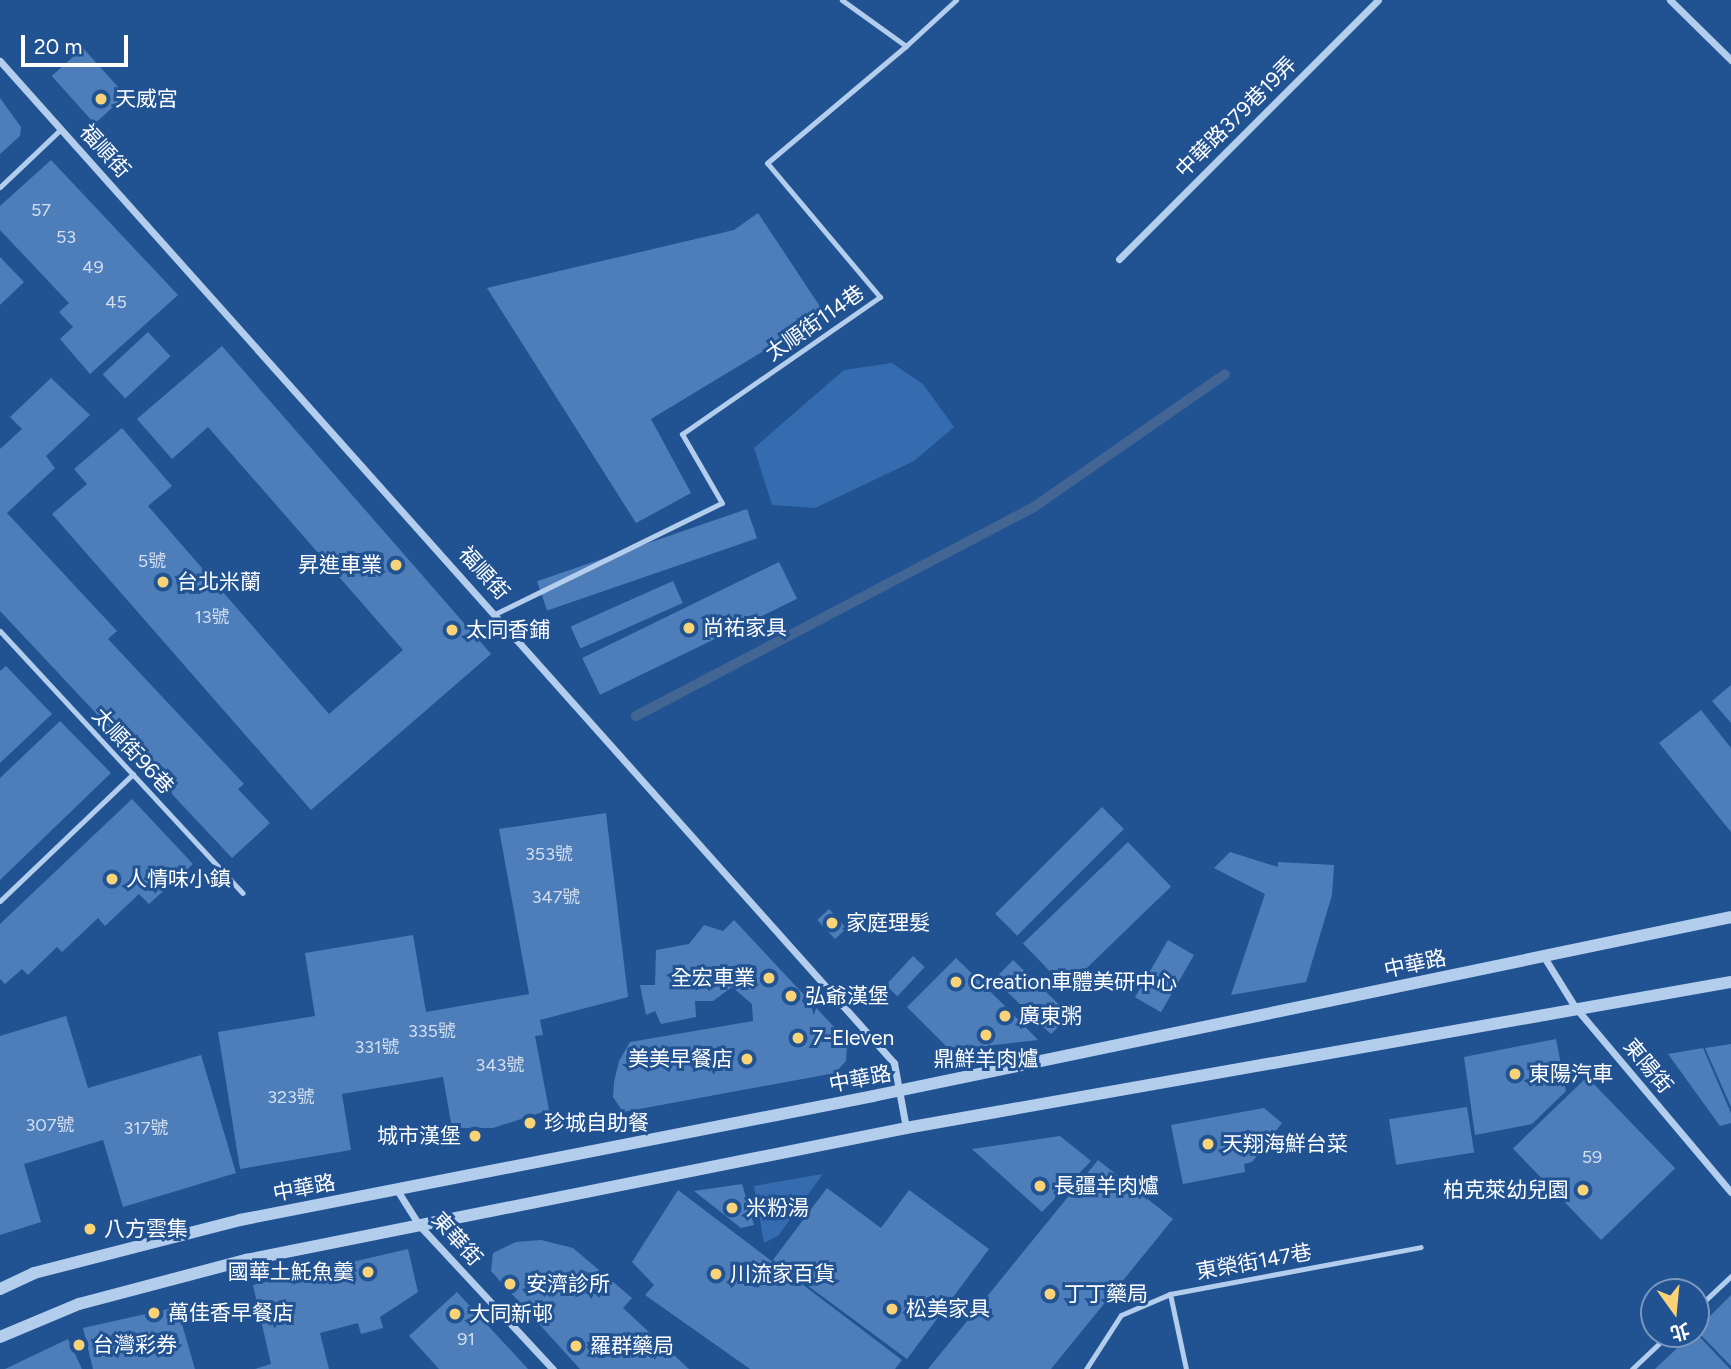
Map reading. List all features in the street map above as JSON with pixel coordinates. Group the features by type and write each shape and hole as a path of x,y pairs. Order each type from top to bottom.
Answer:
{"street":[{"name":"中華路379巷19弄","path":"1118,260 1378,0"},
{"path":"1670,0 1731,61"},
{"name":"福順街","path":"0,61 497,613 894,1063 906,1128"},
{"name":"中華路","path":"0,1289 34,1273 240,1220 899,1091 1731,917"},
{"name":"東陽街","path":"1544,957 1576,1007 1731,1192"},
{"path":"0,1337 79,1304 246,1260 906,1128 1576,1007 1731,982"},
{"name":"東華街","path":"397,1190 419,1225 553,1369"}],"lane":[{"path":"842,0 906,46 956,0"},
{"name":"太順街114巷","path":"497,613 722,503 682,434 880,297 767,163 906,46"},
{"path":"0,187 61,129"},
{"name":"太順街96巷","path":"0,631 243,893"},
{"path":"0,642 6,637"},
{"path":"0,901 133,774"},
{"name":"東榮街147巷","path":"1186,1369 1170,1294 1420,1247"},
{"path":"1710,1296 1731,1276"},
{"path":"1086,1369 1121,1315 1170,1294"},
{"path":"1632,1369 1654,1348"}],"shaded area":[{"path":"892,363 923,384 954,427 914,461 815,508 772,505 754,448 844,370"},
{"path":"823,1174 778,1236 764,1243 754,1186"}],"building":[{"path":"83,48 126,96 95,124 52,76"},
{"path":"0,98 21,127 20,136 0,154"},
{"path":"51,160 178,295 90,374 60,339 73,327 59,312 69,303 0,230 0,206"},
{"path":"758,213 825,314 651,419 691,493 636,523 487,288 734,230"},
{"path":"0,257 24,282 0,305"},
{"path":"148,332 171,356 125,398 103,374"},
{"name":"台北米蘭","path":"222,346 491,654 311,810 52,514 87,484 74,469 122,428 172,486 148,506 329,714 403,650 208,427 172,459 137,419"},
{"path":"51,378 90,415 46,456 55,468 7,513 117,631 108,639 244,784 238,789 270,823 232,858 0,611 0,449 22,429 10,417"},
{"path":"747,509 757,538 547,611 537,581"},
{"name":"尚祐家具","path":"779,562 797,599 600,695 582,658"},
{"path":"673,581 683,603 580,648 571,627"},
{"path":"6,666 52,714 0,763 0,671"},
{"path":"1731,685 1731,723 1712,701"},
{"path":"1701,710 1731,748 1731,832 1659,743"},
{"path":"60,721 111,773 0,880 0,778"},
{"name":"人情味小鎮","path":"132,799 193,864 149,904 139,894 105,926 98,918 62,952 57,947 28,975 22,969 5,984 0,979 0,924"},
{"path":"1102,807 1124,829 1017,936 995,914"},
{"path":"606,813 628,997 540,1020 543,1035 535,1036 549,1110 493,1128 452,1128 443,1077 342,1094 351,1150 240,1169 218,1032 315,1016 305,953 413,935 426,1012 529,994 499,829"},
{"path":"1128,842 1171,887 1066,988 1023,943"},
{"path":"1230,852 1278,867 1278,862 1334,865 1332,895 1306,982 1231,995 1265,894 1214,868"},
{"name":"家庭理髮","path":"829,909 847,928 835,939 817,920"},
{"path":"734,920 836,1029 847,1044 846,1061 835,1073 623,1112 613,1097 614,1082 619,1061 630,1042 753,1021 752,1004 732,987 713,1001 695,1001 696,1017 661,1024 655,1011 646,1015 640,985 655,985 656,950 689,944 704,925 723,931"},
{"path":"1168,940 1194,955 1161,1012 1135,997"},
{"path":"913,956 925,967 897,996 886,985"},
{"name":"Creation車體美研中心","path":"956,958 1038,1040 962,1049 946,1046 907,1007"},
{"path":"1013,960 1070,1015 1051,1034 994,979"},
{"path":"66,1016 88,1088 201,1055 236,1173 123,1207 103,1140 24,1164 41,1222 0,1235 0,1036"},
{"name":"東陽汽車","path":"1556,1039 1566,1091 1532,1124 1475,1135 1464,1057"},
{"path":"1731,1044 1731,1107 1705,1048"},
{"path":"1703,1048 1731,1113 1731,1123 1720,1126 1668,1054"},
{"path":"1587,1077 1675,1168 1601,1240 1513,1149"},
{"path":"1467,1107 1474,1152 1396,1165 1389,1119"},
{"name":"天翔海鮮台菜","path":"1264,1108 1282,1123 1252,1162 1244,1164 1245,1172 1183,1184 1171,1125"},
{"name":"長疆羊肉爐","path":"1060,1136 1091,1161 1042,1212 972,1149"},
{"name":"丁丁藥局","path":"1098,1160 1173,1219 1051,1369 928,1369"},
{"name":"米粉湯","path":"742,1184 754,1225 741,1228 694,1191"},
{"name":"松美家具","path":"827,1188 881,1228 909,1190 989,1249 907,1359 773,1260"},
{"name":"川流家百貨","path":"678,1190 902,1360 895,1369 750,1369 645,1295 654,1285 632,1262"},
{"path":"541,1240 573,1248 632,1298 623,1308 689,1369 580,1369 491,1271 493,1253 516,1242"},
{"path":"408,1249 418,1292 380,1317 383,1328 361,1334 358,1323 320,1333 329,1369 255,1369 271,1364 253,1285"},
{"name":"大同新邨","path":"457,1292 528,1369 439,1369 409,1336"},
{"path":"1731,1295 1731,1366 1710,1344 1710,1316"},
{"path":"177,1307 195,1369 93,1369 83,1328"},
{"path":"68,1339 82,1369 5,1369"},
{"path":"1677,1348 1710,1348 1730,1369 1655,1369"}],"waterway":[{"path":"636,716 1031,509 1225,374"}],"place":[{"name":"天威宮","path":"101,99"},
{"name":"昇進車業","path":"396,565"},
{"name":"台北米蘭","path":"163,582"},
{"name":"尚祐家具","path":"689,628"},
{"name":"太同香鋪","path":"452,630"},
{"name":"人情味小鎮","path":"112,879"},
{"name":"家庭理髮","path":"832,923"},
{"name":"全宏車業","path":"769,978"},
{"name":"Creation車體美研中心","path":"956,982"},
{"name":"弘爺漢堡","path":"791,996"},
{"name":"廣東粥","path":"1005,1016"},
{"name":"鼎鮮羊肉爐","path":"986,1035"},
{"name":"7-Eleven","path":"798,1038"},
{"name":"美美早餐店","path":"747,1059"},
{"name":"東陽汽車","path":"1515,1074"},
{"name":"珍城自助餐","path":"530,1123"},
{"name":"城市漢堡","path":"475,1136"},
{"name":"天翔海鮮台菜","path":"1208,1144"},
{"name":"長疆羊肉爐","path":"1040,1186"},
{"name":"柏克萊幼兒園","path":"1583,1190"},
{"name":"米粉湯","path":"732,1208"},
{"name":"八方雲集","path":"90,1229"},
{"name":"國華土魠魚羹","path":"368,1272"},
{"name":"川流家百貨","path":"716,1274"},
{"name":"安濟診所","path":"510,1284"},
{"name":"丁丁藥局","path":"1050,1294"},
{"name":"松美家具","path":"892,1309"},
{"name":"萬佳香早餐店","path":"154,1313"},
{"name":"大同新邨","path":"455,1314"},
{"name":"台灣彩券","path":"79,1345"},
{"name":"羅群藥局","path":"576,1346"}]}
